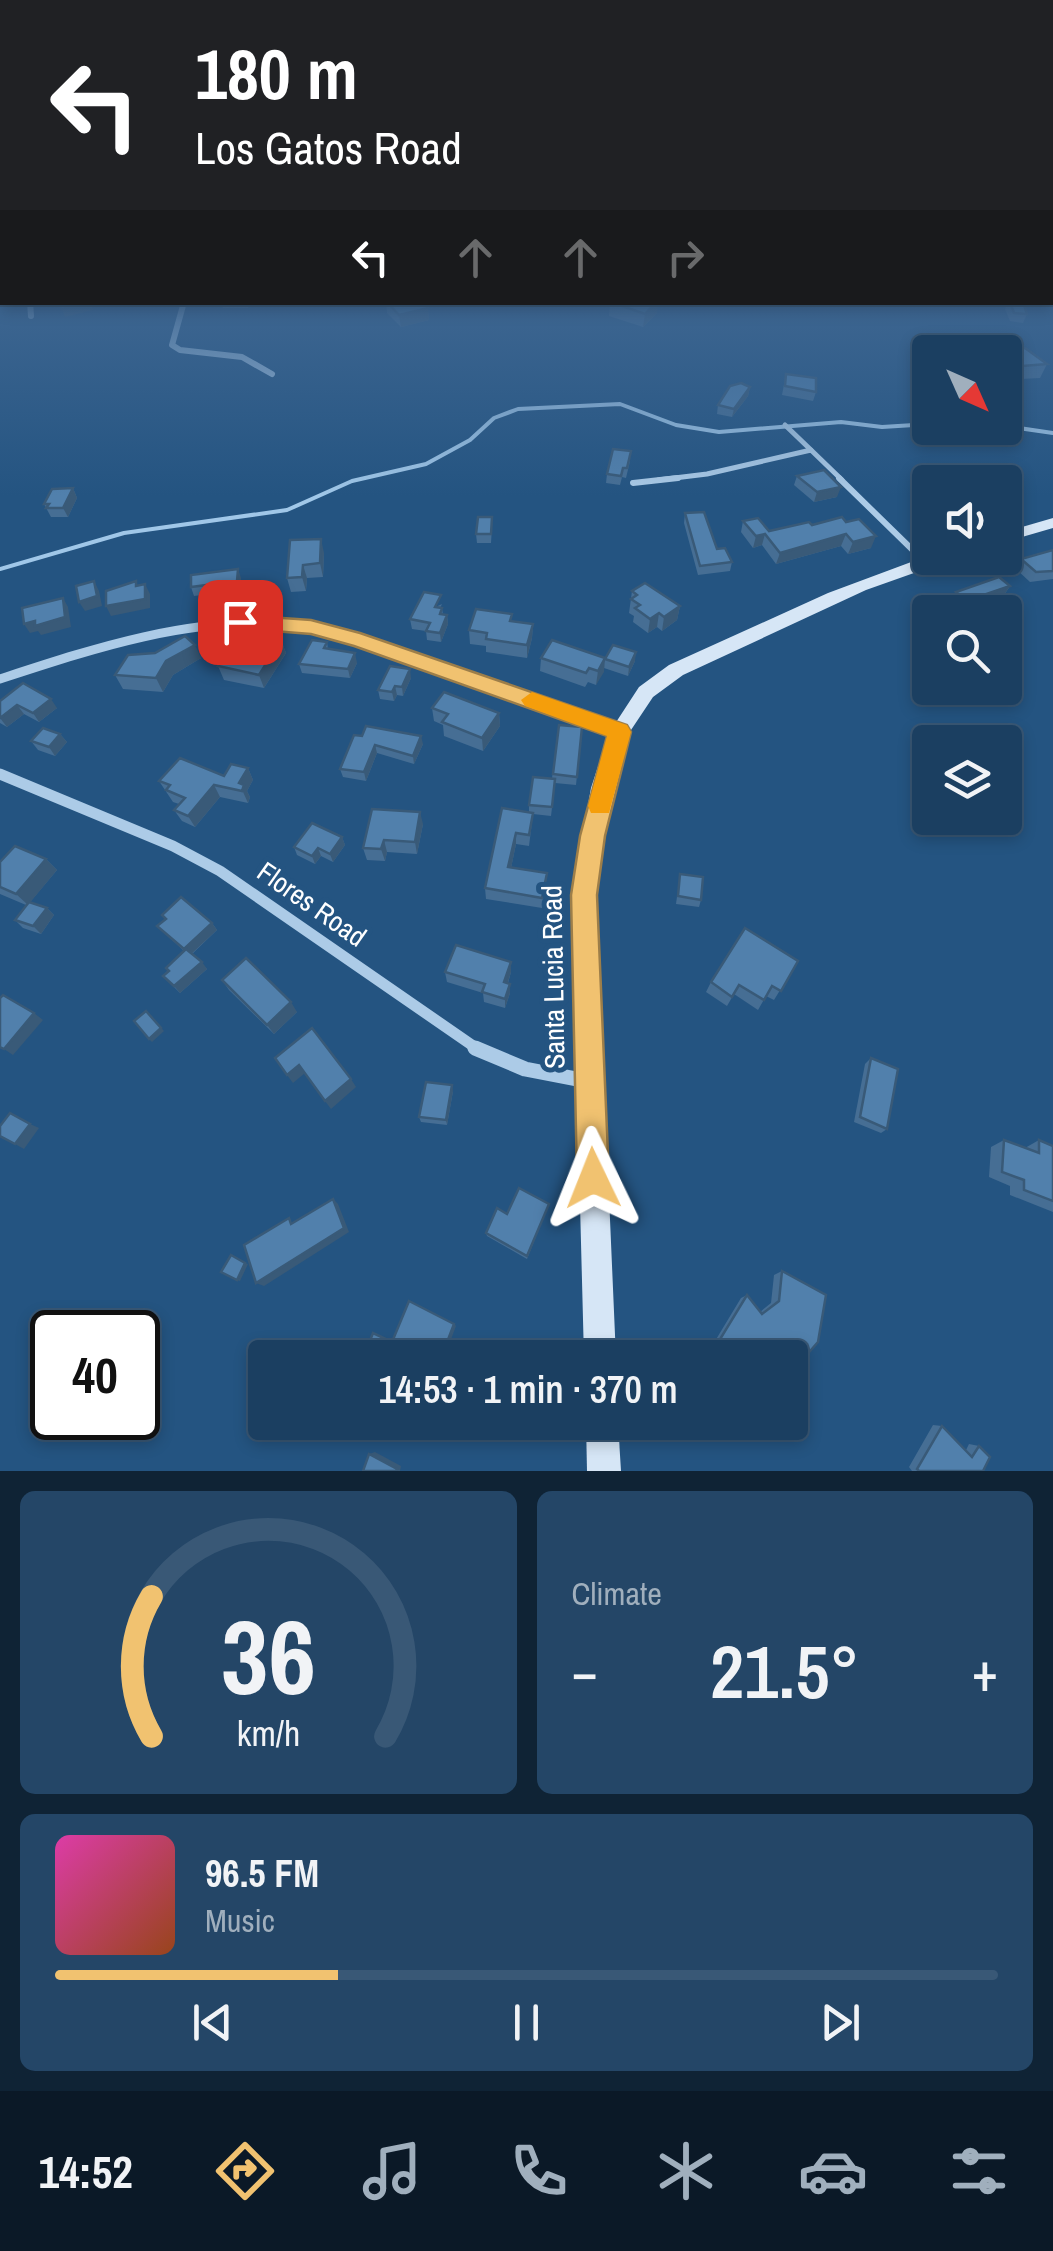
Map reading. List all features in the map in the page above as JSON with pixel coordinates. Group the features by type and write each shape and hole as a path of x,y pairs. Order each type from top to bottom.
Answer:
{"street":[{"path":"243,359 266,366 272,374"},
{"path":"1022,532 1053,522"},
{"name":"Santa Lucia Road","path":"599,1340 584,895 592,836 619,732 646,692 668,674 816,606 912,568"},
{"path":"0,679 126,642 218,625 284,624 311,627 387,648 619,732"},
{"name":"Flores Road","path":"0,774 173,846 220,870 483,1053 526,1069 589,1081"},
{"path":"603,1440 604,1471"}],"lane":[{"path":"785,425 912,542"},
{"path":"632,483 707,474 812,450"}],"building":[{"path":"1022,359 1040,359 1047,364 1022,366"},
{"path":"786,374 816,378 816,392 785,386"},
{"path":"741,383 750,387 734,409 718,405 730,386"},
{"path":"613,449 631,451 621,476 607,474"},
{"path":"824,470 841,487 817,492 797,476"},
{"path":"73,488 63,508 46,508 49,504 44,504 52,489"},
{"path":"704,512 717,549 725,548 732,562 700,566 685,513"},
{"path":"478,517 492,517 491,534 476,534"},
{"path":"842,517 846,522 859,519 876,536 853,542 846,534 780,553 765,534 756,536 743,521 758,518 769,531"},
{"path":"321,539 320,563 303,565 302,577 287,578 290,540"},
{"path":"1053,550 1053,571 1036,572 1022,559"},
{"path":"238,569 237,581 191,587 191,575"},
{"path":"999,577 1010,586 984,595 956,592"},
{"path":"94,581 97,596 79,602 76,586"},
{"path":"136,581 136,586 145,584 145,599 106,606 106,591"},
{"path":"645,583 680,606 664,617 659,613 650,619 635,608 640,605 631,599 637,595 632,591"},
{"path":"424,592 441,595 435,607 442,608 440,614 447,615 440,633 426,631 430,623 410,619"},
{"path":"63,598 65,617 35,626 35,621 24,624 22,608"},
{"path":"476,609 512,614 510,621 533,624 527,645 486,639 487,633 469,630"},
{"path":"185,636 195,645 166,661 156,678 115,675 128,655 155,653"},
{"path":"265,637 281,640 259,675 218,666 235,641 259,646"},
{"path":"312,640 327,642 324,648 355,653 348,669 299,664"},
{"path":"552,640 605,658 598,671 589,668 586,673 541,658"},
{"path":"613,645 636,652 629,667 605,659"},
{"path":"390,666 410,669 402,687 395,686 392,692 378,690"},
{"path":"23,683 51,699 33,713 17,705 0,718 0,701"},
{"path":"444,692 499,713 482,738 442,722 448,714 432,708"},
{"path":"559,725 582,727 577,777 553,774"},
{"path":"366,726 421,736 413,756 375,745 364,772 340,769 354,735 362,736"},
{"path":"43,728 60,734 49,747 31,741"},
{"path":"180,758 224,776 231,764 248,768 239,783 244,785 242,791 214,785 188,816 174,810 185,798 166,790 170,785 159,781"},
{"path":"533,777 555,779 552,807 529,805"},
{"path":"502,808 533,813 529,835 516,833 508,867 547,873 542,898 485,888"},
{"path":"372,809 420,812 415,842 384,840 381,849 363,848"},
{"path":"312,823 342,837 330,854 318,848 312,856 294,847"},
{"path":"15,846 46,859 16,894 0,887 0,862"},
{"path":"680,874 703,877 701,900 678,896"},
{"path":"181,897 212,923 184,949 157,926 166,919 162,915"},
{"path":"29,902 47,908 33,926 15,920"},
{"path":"745,928 798,961 781,991 772,986 764,1000 739,985 732,997 711,982"},
{"path":"456,945 511,962 504,982 510,984 505,999 482,992 485,984 445,972"},
{"path":"186,949 202,962 174,986 163,976"},
{"path":"246,958 291,1002 267,1025 222,980"},
{"path":"3,995 34,1013 4,1049 0,1047"},
{"path":"146,1011 161,1028 149,1039 134,1021"},
{"path":"312,1028 351,1079 325,1101 299,1065 287,1075 275,1058"},
{"path":"871,1058 898,1069 887,1129 860,1117"},
{"path":"426,1082 452,1085 446,1120 419,1117"},
{"path":"10,1113 30,1124 15,1144 0,1136 0,1126"},
{"path":"1004,1140 1039,1153 1039,1140 1053,1146 1053,1201 1024,1190 1024,1180 1002,1172"},
{"path":"519,1188 549,1204 527,1256 486,1233 497,1208 507,1214"},
{"path":"333,1199 344,1228 256,1283 244,1245 289,1218 291,1224"},
{"path":"231,1255 245,1263 237,1280 221,1272"},
{"path":"782,1271 826,1295 818,1342 808,1353 808,1340 720,1340 747,1295 762,1314 779,1301"},
{"path":"409,1301 454,1324 448,1340 393,1340"},
{"path":"942,1426 972,1457 979,1446 990,1457 983,1471 917,1469"},
{"path":"369,1454 397,1469 396,1471 363,1471"}],"waterway":[{"path":"0,569 124,533 287,510 352,481 426,464 470,440 494,418 518,409 620,404 676,425 719,432 841,422 882,427 912,425"},
{"path":"1022,428 1053,433"}],"slow traffic":[{"path":"532,700 619,732 600,806"}],"route":[{"path":"240,622 311,627 360,640 619,732 592,836 584,895 593,1178"}]}
